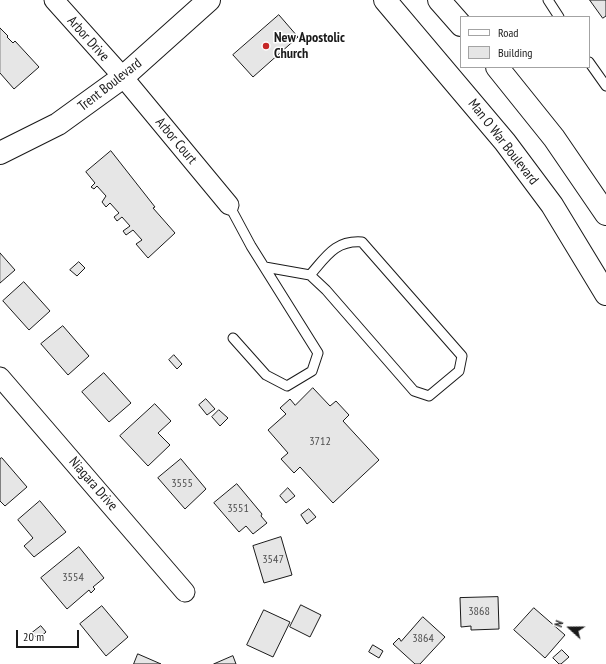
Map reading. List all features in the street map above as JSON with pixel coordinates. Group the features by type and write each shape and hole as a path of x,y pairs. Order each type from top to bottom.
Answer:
{"main road":[{"name":"Trent Boulevard","path":"0,153 58,124 123,77 209,0"},
{"name":"Man O War Boulevard","path":"385,0 505,142 552,206 606,294"},
{"path":"439,0 460,24"},
{"path":"498,68 554,138 606,214"}],"street":[{"name":"Arbor Drive","path":"54,0 123,77"},
{"name":"Arbor Court","path":"123,77 229,205"},
{"name":"Niagara Drive","path":"0,377 185,592"}],"lane":[{"path":"548,0 558,16"},
{"path":"590,63 605,84"},
{"path":"229,205 318,353 312,371 287,386 266,375 232,338"},
{"path":"265,267 310,275 326,290 414,391 429,396 459,371 462,356 362,242 352,242 336,246 310,275"}],"building":[{"path":"590,0 606,0 606,16 603,18"},
{"name":"New Apostolic Church","path":"279,15 298,37 253,77 233,55"},
{"path":"0,28 13,43 15,41 39,67 14,89 0,73"},
{"path":"111,151 155,207 153,208 175,233 148,258 136,244 142,240 133,230 126,235 123,231 130,226 122,217 117,221 114,217 119,213 110,203 106,207 102,202 106,196 97,186 94,189 91,187 95,183 86,172"},
{"path":"0,253 15,270 0,283"},
{"path":"79,262 85,268 77,276 70,270"},
{"path":"24,282 50,311 29,330 3,301"},
{"path":"63,326 89,356 68,375 41,344"},
{"path":"174,355 182,364 177,369 169,360"},
{"path":"104,373 131,403 109,422 82,392"},
{"path":"313,388 330,406 336,401 349,415 343,421 379,460 333,503 300,467 294,473 281,459 288,453 268,430 286,414 280,408 290,399 295,405"},
{"path":"206,399 215,409 207,415 199,405"},
{"path":"155,404 171,421 158,433 170,445 148,466 120,436"},
{"path":"219,410 228,418 220,426 212,417"},
{"path":"2,458 27,487 5,506 0,501 0,459"},
{"path":"181,459 206,489 185,509 158,478"},
{"path":"237,484 262,514 261,516 267,523 253,534 246,526 239,532 214,503"},
{"path":"288,488 295,496 286,503 280,496"},
{"path":"40,501 66,532 34,557 24,546 33,538 18,520"},
{"path":"309,509 316,517 307,524 301,515"},
{"path":"281,537 292,575 264,583 253,546"},
{"path":"79,547 104,578 93,587 95,589 91,593 89,590 67,609 41,578"},
{"path":"498,597 499,629 471,630 471,626 461,627 460,598"},
{"path":"301,605 321,615 310,637 290,627"},
{"path":"102,606 128,637 106,656 80,624"},
{"path":"534,608 565,635 545,658 514,630"},
{"path":"264,610 290,622 273,657 247,645"},
{"path":"423,617 445,637 420,664 415,664 393,644 399,638 401,641"},
{"path":"41,626 46,632 38,639 32,633"},
{"path":"373,645 383,651 379,658 369,652"},
{"path":"562,650 569,657 559,664 553,658"},
{"path":"138,654 161,664 134,664"},
{"path":"233,656 236,664 214,664"}],"place":[{"name":"New Apostolic Church","path":"266,46"}]}
